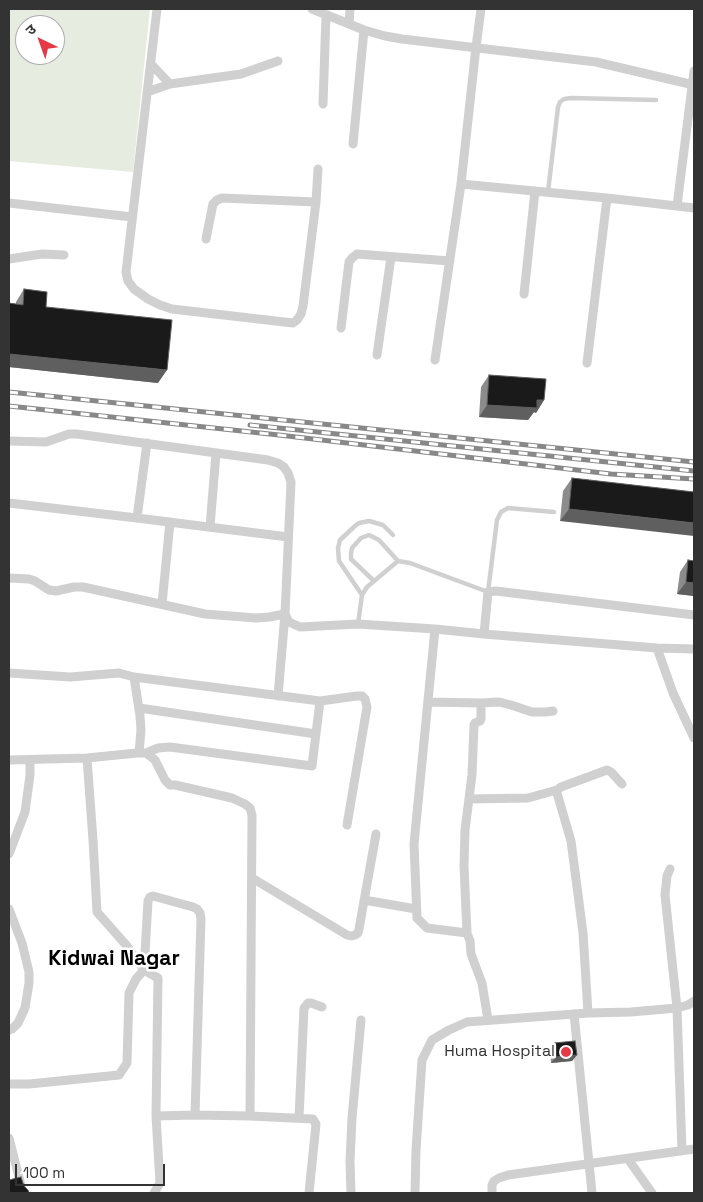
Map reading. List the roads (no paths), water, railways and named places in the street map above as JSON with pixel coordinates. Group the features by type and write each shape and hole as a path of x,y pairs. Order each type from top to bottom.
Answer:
{"street":[{"path":"157,9 126,272 128,281 134,289 148,299 172,309 293,323 301,314 303,306 316,202 318,169"},
{"path":"312,9 364,30 402,39 596,62 693,85"},
{"path":"349,24 350,9"},
{"path":"435,360 461,184 481,9"},
{"path":"323,104 326,15"},
{"path":"353,144 364,30"},
{"path":"147,92 170,84 241,74 278,61"},
{"path":"151,64 170,84"},
{"path":"677,206 694,71"},
{"path":"461,184 694,208"},
{"path":"524,294 535,191"},
{"path":"206,239 213,204 222,198 316,202"},
{"path":"587,363 607,198"},
{"path":"9,203 132,218"},
{"path":"9,259 42,254 64,255"},
{"path":"341,328 349,262 356,254 450,262"},
{"path":"377,355 391,258"},
{"path":"9,441 46,442 69,434 76,434 268,460 284,467 291,482 285,614 278,696"},
{"path":"137,518 146,443"},
{"path":"210,527 216,453"},
{"path":"9,503 288,537"},
{"path":"162,604 170,522"},
{"path":"9,578 29,579 48,590 56,591 74,587 84,588 205,614 256,618 285,614"},
{"path":"484,634 488,592 496,591 694,615"},
{"path":"285,614 289,622 300,627 358,624 657,648 694,649"},
{"path":"435,630 414,844 416,918 426,928 467,933"},
{"path":"657,648 673,693 694,738"},
{"path":"9,673 70,676 119,673 134,677 320,701 362,696 367,707 347,825"},
{"path":"134,677 143,753"},
{"path":"9,760 87,758 143,753 158,748 170,747 312,766 320,701"},
{"path":"428,702 499,702 532,712 553,711"},
{"path":"481,703 482,719 474,725 472,775 465,830 464,866 467,933 471,954 482,983 488,1020"},
{"path":"139,708 316,734"},
{"path":"143,753 155,760 165,780 170,785 232,798 250,808 252,815 250,1116"},
{"path":"87,758 97,912 127,946 144,970 158,978 156,1116 160,1183 154,1193"},
{"path":"9,854 25,812 30,760"},
{"path":"469,799 528,798 558,790 561,787 607,770 622,784"},
{"path":"558,790 557,793 572,841 583,933 588,1013"},
{"path":"252,878 351,936 355,935 358,933 376,834"},
{"path":"670,869 667,876 666,894 676,1008 682,1151"},
{"path":"9,1084 29,1084 119,1075 127,1063 129,993 136,979 144,970 148,901 153,896 197,909 201,919 195,1115"},
{"path":"364,900 416,909"},
{"path":"9,908 30,972 25,1008 18,1023 9,1030"},
{"path":"415,1193 422,1060 432,1040 467,1022 676,1008 688,1005 694,1001"},
{"path":"299,1118 304,1008 308,1003 322,1007"},
{"path":"574,1014 592,1193"},
{"path":"351,1193 352,1118 361,1020"},
{"path":"156,1116 250,1116 313,1119 316,1124 309,1193"},
{"path":"9,1138 23,1193"},
{"path":"492,1193 494,1181 508,1175 694,1149"},
{"path":"628,1159 652,1193"}],"lane":[{"path":"548,192 560,102 571,98 656,100"},
{"path":"374,581 351,559 350,553 361,538 370,535 379,540 398,561 410,563 488,592 497,520 501,512 508,508 554,512"},
{"path":"362,595 338,561 340,540 355,526 360,523 370,522 383,525 394,535"},
{"path":"358,624 362,595 367,587 398,561"}],"railway":[{"path":"9,392 694,462"},
{"path":"9,406 611,474 694,479"},
{"path":"250,425 694,471"}],"place":[{"name":"Huma Hospital","path":"566,1052"}],"district":[{"name":"Kidwai Nagar","path":"114,959"}]}
